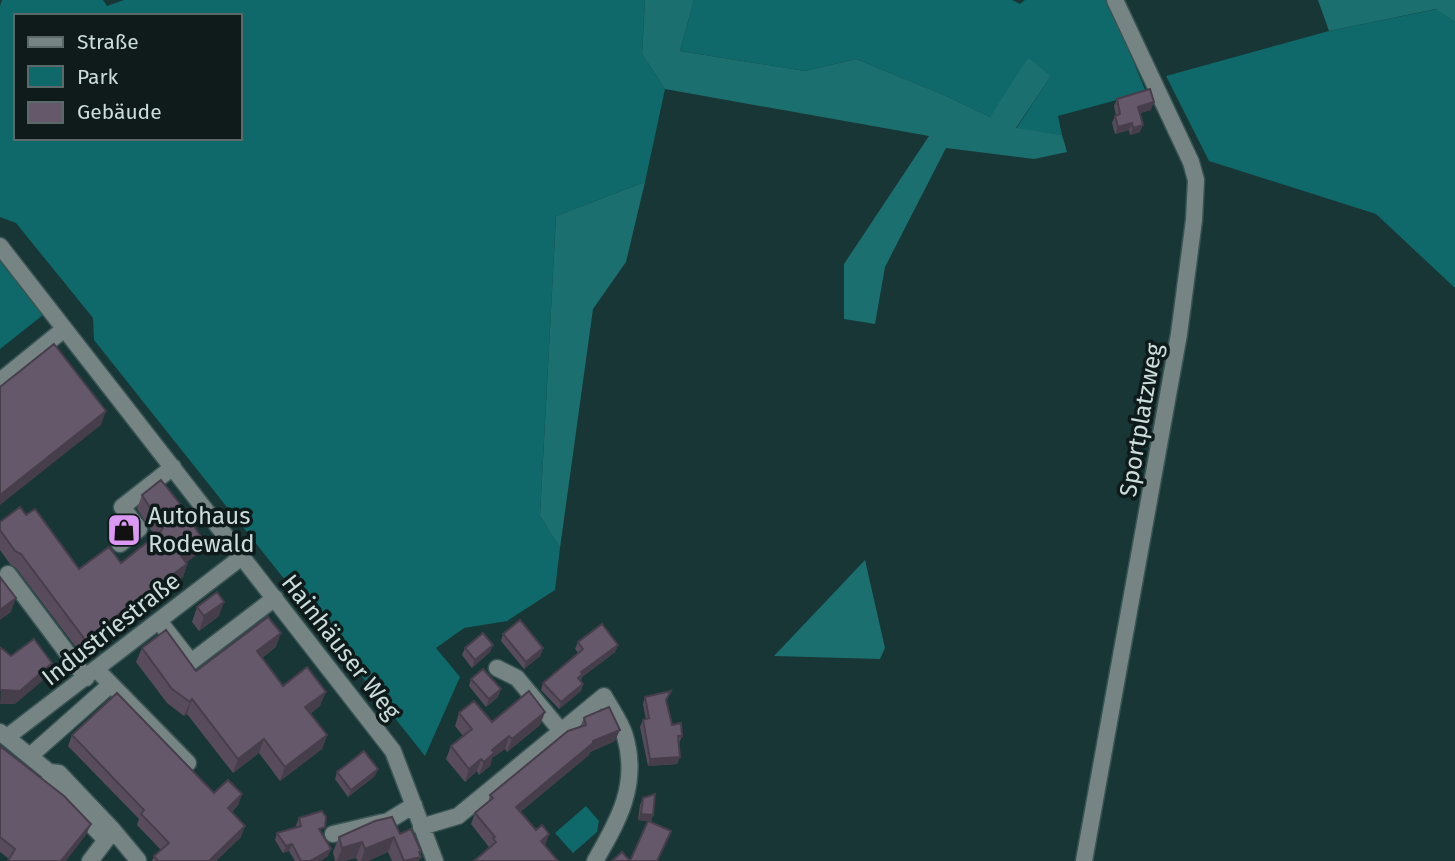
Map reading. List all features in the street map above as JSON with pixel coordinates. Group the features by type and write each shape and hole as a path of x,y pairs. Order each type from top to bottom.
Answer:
{"street":[{"name":"Sportplatzweg","path":"1084,861 1179,334 1194,220 1196,180 1191,162 1115,0"},
{"name":"Hainhäuser Weg","path":"0,246 393,751 435,861"},
{"path":"0,381 63,330"},
{"path":"120,544 139,529 122,507 173,467"},
{"name":"Industriestraße","path":"138,860 114,830 59,774 50,772 3,734 91,674 243,556"},
{"path":"8,575 91,674 110,685 188,763"},
{"path":"159,621 191,662 275,598"},
{"path":"497,668 517,678 561,731"},
{"path":"31,755 110,685"},
{"path":"421,827 458,816 604,696 624,733 631,767 628,786 614,829 595,861"},
{"path":"50,772 52,784 106,840 90,861"},
{"path":"334,834 388,821 414,805"}],"green space":[{"path":"2,0 103,0 107,6 124,0 645,0 642,54 665,89 645,182 556,216 540,516 560,548 555,590 507,621 464,628 436,648 460,677 425,756 94,340 93,318 16,223 0,217"},
{"path":"694,0 1012,0 1020,4 1025,0 1108,0 1146,92 1058,116 1062,135 1016,129 1051,76 990,117 856,59 805,71 680,51"},
{"path":"1437,9 1455,22 1455,288 1376,214 1209,161 1166,76 1329,31"},
{"path":"0,260 43,315 0,349"},
{"path":"586,806 599,821 597,832 573,853 555,833"}],"shaded area":[{"path":"645,0 694,0 680,51 805,71 856,59 990,117 1028,58 1051,76 1016,128 1062,135 1067,152 1034,159 946,148 885,267 875,324 844,319 844,264 929,136 665,89 642,54"},
{"path":"1318,0 1455,0 1455,22 1436,9 1329,31"},
{"path":"645,182 626,262 593,309 560,548 540,516 556,216"},
{"path":"865,560 885,648 880,659 774,656"}],"building":[{"path":"1150,89 1154,102 1138,107 1143,125 1133,128 1132,123 1118,127 1115,116 1120,114 1117,99"},
{"path":"54,344 106,411 0,495 0,387"},
{"path":"161,480 192,519 190,520 203,540 181,556 187,564 92,634 96,640 89,645 21,554 15,551 0,530 0,522 20,507 26,515 35,509 79,569 109,547 121,563 163,528 142,495"},
{"path":"0,577 16,598 0,610"},
{"path":"217,592 224,602 204,616 197,607"},
{"path":"268,617 281,633 257,651 283,686 307,667 326,692 305,707 327,735 285,767 264,739 238,759 192,699 190,702 172,689 142,648 166,630 196,671"},
{"path":"520,620 543,648 526,662 503,634"},
{"path":"602,624 618,645 581,672 583,674 578,678 583,684 561,702 543,683 583,649 578,642"},
{"path":"483,633 493,645 475,660 465,648"},
{"path":"34,639 52,663 20,691 0,690 0,647 11,656"},
{"path":"483,669 501,689 489,699 471,679"},
{"path":"529,691 545,712 512,739 509,736 492,750 494,753 484,762 481,759 469,769 451,746 472,729 459,713 474,701 492,722"},
{"path":"671,691 666,700 672,725 681,723 682,736 678,736 680,757 650,759 643,720 649,718 645,697"},
{"path":"117,693 214,793 228,780 242,794 228,808 245,826 209,861 158,861 154,856 169,843 141,814 144,810 72,735"},
{"path":"609,707 620,730 593,741 516,807 536,830 542,825 549,834 541,841 558,861 474,861 496,842 493,838 495,837 475,813 493,798 490,795 568,731 586,725 585,717"},
{"path":"0,746 64,796 91,824 61,861 8,861 15,849 0,837"},
{"path":"364,751 378,769 351,790 337,772"},
{"path":"655,794 653,815 641,814 643,798"},
{"path":"322,811 326,817 325,827 319,829 331,849 310,861 301,861 292,844 286,846 277,833 301,826 299,818"},
{"path":"392,817 400,834 411,829 421,857 404,861 394,837 365,849 362,842 342,848 339,837 375,821"},
{"path":"648,821 671,831 657,861 630,861"},
{"path":"622,852 630,861 612,861"}],"place":[{"name":"Autohaus Rodewald","path":"124,530"}]}
